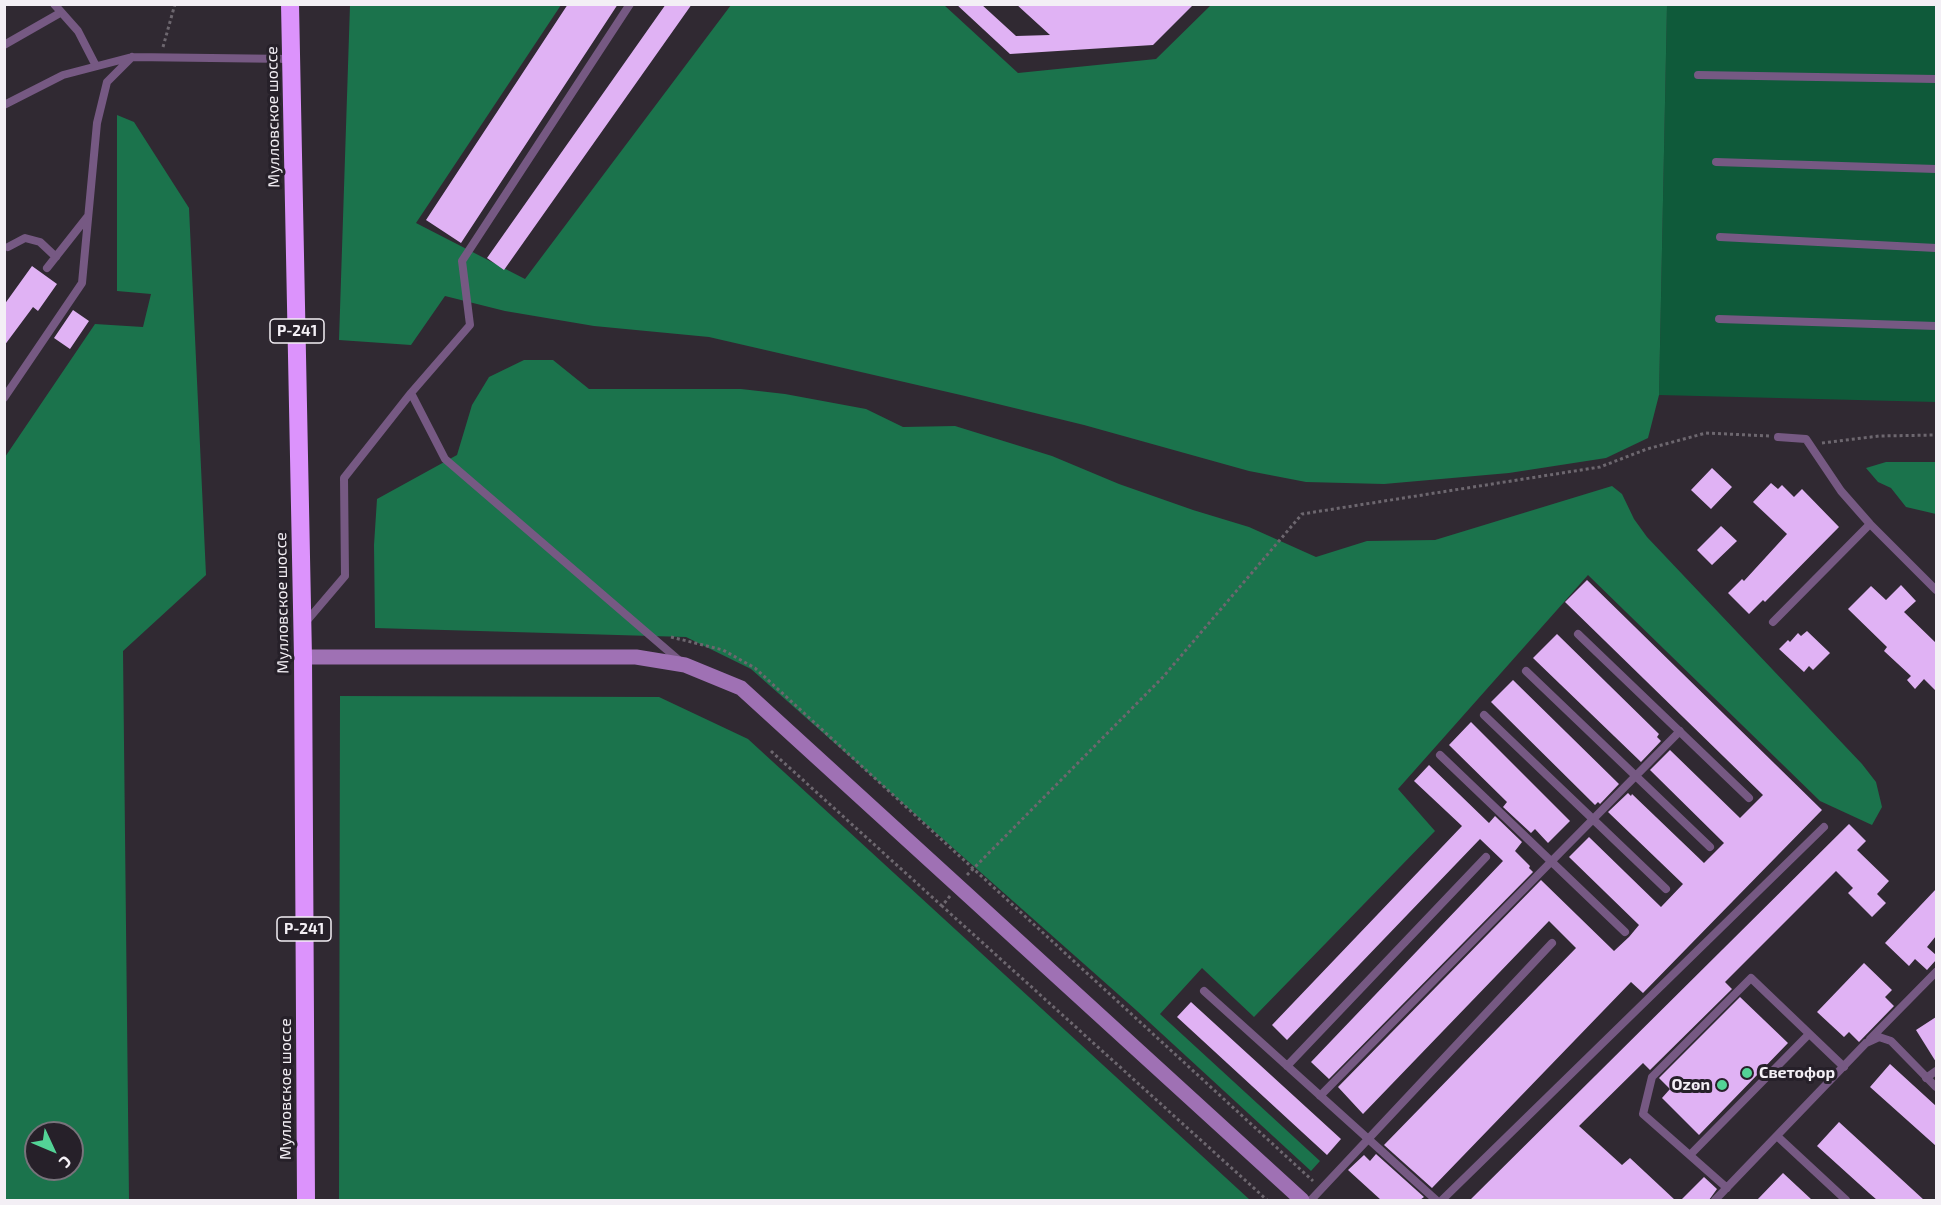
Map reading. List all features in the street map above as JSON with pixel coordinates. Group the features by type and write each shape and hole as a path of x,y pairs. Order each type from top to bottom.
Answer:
{"highway":[{"name":"Мулловское шоссе","path":"290,4 303,626 306,1200"}],"main road":[{"path":"303,657 636,657 685,665 741,687 1302,1200"}],"lane":[{"path":"54,4 78,31 96,66"},
{"path":"303,626 345,576 344,478 411,393 470,325 462,261 630,4"},
{"path":"4,45 60,13"},
{"path":"4,398 82,284 97,123 107,82 132,57"},
{"path":"4,105 63,75 132,57 292,59"},
{"path":"1698,75 1936,79"},
{"path":"1716,162 1936,169"},
{"path":"47,268 89,215"},
{"path":"1720,237 1936,248"},
{"path":"8,247 25,238 40,242 56,257"},
{"path":"1719,319 1936,326"},
{"path":"411,393 445,459 685,665"},
{"path":"1778,437 1806,439 1835,483 1870,524 1936,590"},
{"path":"1773,622 1870,524"},
{"path":"1578,634 1749,798"},
{"path":"1526,671 1710,847"},
{"path":"1484,715 1666,889"},
{"path":"1320,1096 1680,731"},
{"path":"1440,756 1625,932"},
{"path":"1442,1200 1824,827"},
{"path":"1287,1066 1486,857"},
{"path":"1311,1200 1552,943"},
{"path":"1715,1200 1936,972"},
{"path":"1727,1188 1643,1114 1652,1077 1751,978 1844,1067"},
{"path":"1204,991 1436,1200"},
{"path":"1690,1155 1809,1034"},
{"path":"1866,1043 1879,1037 1891,1041 1936,1087"},
{"path":"1926,1078 1936,1071"},
{"path":"1777,1136 1846,1200"}],"path":[{"path":"160,57 175,4"},
{"path":"942,906 973,868 1163,676 1302,514 1600,467 1647,449 1707,433 1778,437"},
{"path":"1806,439 1813,444 1879,436 1936,435"},
{"path":"645,631 723,650 754,668 1322,1189"},
{"path":"771,751 1267,1200"}],"green space":[{"path":"350,5 561,5 416,223 525,279 731,5 944,5 1018,73 1156,59 1211,5 1667,5 1659,395 1648,438 1606,458 1509,473 1384,484 1306,482 1249,471 1084,425 965,396 709,337 594,326 505,311 445,296 411,345 339,340"},
{"path":"1667,5 1936,5 1936,402 1659,395"},
{"path":"117,115 134,122 189,208 206,575 123,651 129,1200 5,1200 5,457 95,324 143,327 151,294 117,291"},
{"path":"524,360 553,360 589,389 741,389 785,394 866,409 903,427 955,426 1052,456 1119,484 1249,527 1316,557 1367,541 1435,540 1612,486 1622,494 1634,519 1647,537 1862,764 1876,782 1882,807 1872,825 1820,801 1588,575 1398,789 1435,831 1254,1017 1202,968 1160,1014 1320,1161 1311,1171 1136,1010 751,669 686,637 375,628 374,545 377,499 457,455 472,405 489,377"},
{"path":"1886,462 1936,462 1936,514 1906,507 1891,488 1878,482 1866,468"},
{"path":"340,696 659,697 748,739 1250,1200 339,1200"}],"building":[{"path":"568,4 618,4 461,243 426,220"},
{"path":"666,4 692,4 504,270 487,258"},
{"path":"956,4 981,4 1016,36 1050,35 1016,4 1194,4 1153,45 1010,54"},
{"path":"32,266 57,284 38,311 33,307 4,346 4,305"},
{"path":"73,310 89,321 70,349 54,338"},
{"path":"1712,468 1732,487 1711,509 1691,490"},
{"path":"1771,483 1778,489 1782,485 1794,497 1802,489 1839,527 1765,602 1763,600 1749,614 1728,593 1742,579 1744,581 1787,534 1753,502"},
{"path":"1721,526 1737,541 1712,565 1697,550"},
{"path":"1587,580 1822,810 1643,993 1631,982 1432,1188 1384,1145 1576,948 1549,921 1363,1114 1338,1087 1541,880 1614,951 1629,937 1639,925 1569,857 1589,837 1661,907 1683,884 1608,812 1628,793 1631,796 1632,794 1704,863 1724,843 1650,770 1670,750 1740,818 1763,795 1565,602"},
{"path":"1901,585 1916,601 1904,612 1936,643 1936,691 1924,679 1915,689 1907,680 1911,676 1884,651 1887,647 1848,609 1871,586 1886,600"},
{"path":"1807,631 1830,653 1813,670 1809,666 1804,672 1779,649 1798,633 1801,636"},
{"path":"1557,634 1659,734 1657,737 1661,741 1641,762 1533,658"},
{"path":"1513,680 1619,784 1600,804 1598,802 1595,805 1491,702"},
{"path":"1471,722 1570,821 1548,843 1535,829 1531,833 1503,807 1507,802 1449,745"},
{"path":"1429,765 1489,823 1495,816 1522,842 1515,851 1533,872 1329,1079 1311,1062 1503,861 1480,839 1287,1040 1272,1025 1462,826 1414,781"},
{"path":"1849,824 1866,841 1857,850 1889,881 1877,894 1886,903 1872,917 1848,893 1853,888 1836,871 1725,982 1732,989 1650,1070 1643,1063 1579,1126 1622,1165 1630,1158 1675,1200 1470,1200"},
{"path":"1936,889 1936,936 1927,947 1936,955 1936,960 1927,970 1915,959 1909,966 1885,943"},
{"path":"1864,963 1892,990 1885,997 1894,1006 1859,1042 1849,1032 1844,1037 1817,1012"},
{"path":"1740,997 1788,1043 1699,1135 1662,1098 1670,1089 1659,1078"},
{"path":"1191,1002 1341,1139 1327,1155 1177,1017"},
{"path":"1936,1017 1936,1062 1916,1030"},
{"path":"1890,1064 1936,1106 1936,1146 1870,1087"},
{"path":"1839,1122 1924,1200 1877,1200 1817,1146"},
{"path":"1376,1154 1424,1197 1420,1200 1381,1200 1348,1170 1364,1155 1370,1161"},
{"path":"1783,1173 1812,1200 1757,1200"},
{"path":"1704,1177 1717,1189 1709,1200 1681,1200"}],"place":[{"name":"Светофор","path":"1747,1073"},
{"name":"Ozon","path":"1722,1085"}]}
